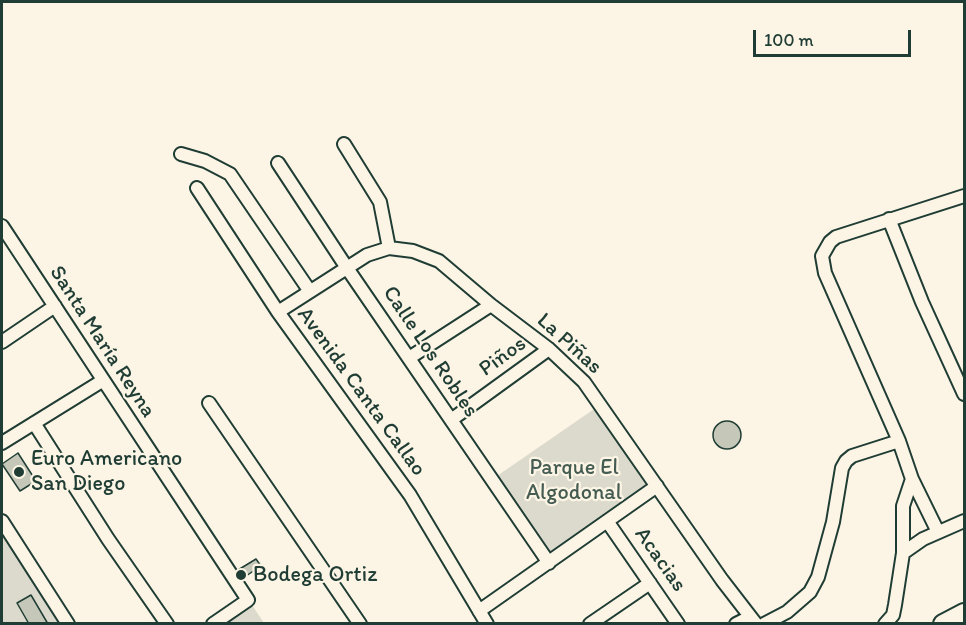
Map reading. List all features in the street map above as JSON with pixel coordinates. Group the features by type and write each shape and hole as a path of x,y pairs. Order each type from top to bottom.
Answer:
{"street":[{"path":"344,144 380,202 389,248"},
{"path":"181,154 205,161 230,174 309,290"},
{"name":"Calle Los Robles","path":"278,163 549,563"},
{"name":"Avenida Canta Callao","path":"197,188 278,312 410,495 487,624"},
{"path":"938,532 912,479 899,441 823,265 822,256 825,248 836,237 964,196"},
{"path":"889,219 964,394"},
{"name":"Santa María Reyna","path":"2,226 6,242 55,306 102,381 248,600 213,624"},
{"name":"La Piñas","path":"278,312 309,290 367,255 389,248 413,250 439,261 490,305 549,349 584,382 753,620"},
{"path":"408,358 490,305"},
{"path":"2,342 55,306"},
{"name":"Piños","path":"451,420 549,349"},
{"path":"2,443 102,381"},
{"path":"209,404 360,624"},
{"path":"34,423 108,539 167,624"},
{"path":"764,624 787,612 810,592 818,577 833,522 842,468 846,461 852,456 899,441"},
{"path":"892,621 903,553 903,506 912,479"},
{"path":"479,611 657,486"},
{"path":"2,521 68,624"},
{"name":"Acacias","path":"607,521 678,624"},
{"path":"903,553 914,544 964,521"},
{"path":"590,624 650,583"},
{"path":"943,624 964,613"},
{"path":"736,624 753,620"}],"green space":[{"name":"Parque El Algodonal","path":"597,407 651,484 551,554 497,476"},
{"path":"2,527 64,623 2,623"},
{"path":"252,605 264,623 224,624"}],"building":[{"path":"727,421 737,425 741,435 737,445 727,449 717,445 713,435 717,425"},
{"name":"Euro Americano San Diego","path":"18,453 36,481 20,491 2,464"},
{"path":"256,559 261,566 243,578 238,570"},
{"path":"31,595 48,624 29,624 17,603"}],"place":[{"name":"Euro Americano San Diego","path":"19,472"},
{"name":"Bodega Ortiz","path":"241,575"}]}
